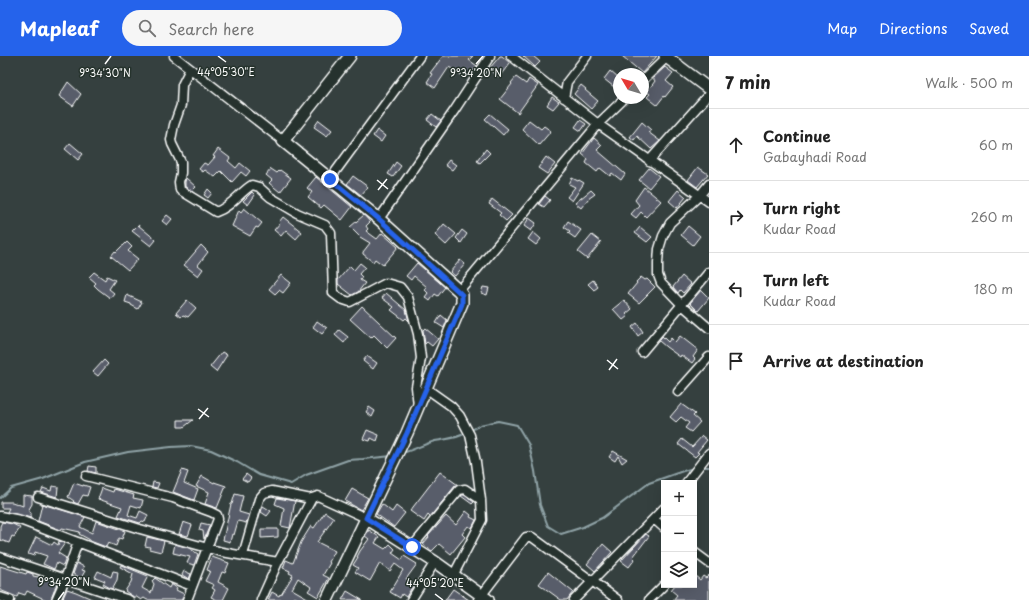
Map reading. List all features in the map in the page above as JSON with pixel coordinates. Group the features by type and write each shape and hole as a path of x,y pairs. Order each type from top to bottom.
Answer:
{"street":[{"path":"174,56 283,141 379,219 462,295 462,304 427,389 327,600"},
{"path":"283,141 350,56"},
{"path":"330,179 420,56"},
{"path":"379,219 454,111 490,56"},
{"path":"511,56 598,124 709,202"},
{"path":"564,98 567,82 570,76 587,56"},
{"path":"649,74 667,56 709,89"},
{"path":"190,69 182,85 181,105 174,124 171,140 182,167 179,182 180,190 216,212 231,204 252,185 259,187 270,197 297,213 325,225 332,233 333,294 341,299 350,302 386,283 400,287 408,297 418,334 421,358 416,387 418,407"},
{"path":"649,161 709,94"},
{"path":"459,292 598,124 619,104"},
{"path":"709,184 700,195 670,223 663,236 659,249 658,275 661,283 681,304 709,328"},
{"path":"642,352 709,272"},
{"path":"678,392 709,358"},
{"path":"427,389 451,406 460,416 470,435 476,462 482,520 454,574"},
{"path":"688,480 709,453"},
{"path":"86,476 173,498 215,513 218,519 187,600"},
{"path":"412,547 459,490 465,489 481,500"},
{"path":"243,555 259,499 264,493 272,491 311,499 318,496 366,518 454,574 482,598 526,537 529,536 618,600"},
{"path":"38,497 140,529 222,552 278,562"},
{"path":"261,600 278,562 311,499"},
{"path":"574,600 661,511"},
{"path":"0,516 20,520 192,586"},
{"path":"654,519 661,525"},
{"path":"56,600 78,542"},
{"path":"697,555 709,563"},
{"path":"0,557 129,600"},
{"path":"411,600 435,562"},
{"path":"649,600 661,588"},
{"path":"0,597 10,600"}],"building":[{"path":"443,56 473,56 469,60 477,66 470,76 464,71 461,75 449,67 435,88 427,82 432,74 430,73"},
{"path":"500,56 510,63 499,77 489,69"},
{"path":"523,56 533,56 540,62 535,67"},
{"path":"622,56 657,56 646,68 636,68"},
{"path":"665,67 673,73 666,81 673,87 657,105 649,99 649,89 655,81 653,78"},
{"path":"610,71 613,74 613,86 604,79"},
{"path":"516,77 526,84 529,79 538,85 518,113 500,99"},
{"path":"68,82 81,94 73,106 59,96"},
{"path":"581,85 598,101 591,109 574,94"},
{"path":"552,97 559,102 553,109 547,105"},
{"path":"432,114 441,121 436,127 427,120"},
{"path":"490,114 508,129 503,135 485,119"},
{"path":"319,120 332,130 327,136 314,127"},
{"path":"529,120 541,129 544,126 551,131 539,145 522,129"},
{"path":"580,120 586,124 581,131 575,127"},
{"path":"642,122 651,130 648,132 660,141 651,149 637,136 634,140 630,137"},
{"path":"377,130 385,136 381,142 373,136"},
{"path":"594,138 602,145 597,150 625,174 621,180 612,173 610,176 600,168 597,172 586,163 588,159 582,154"},
{"path":"70,143 83,154 78,160 65,149"},
{"path":"218,149 230,158 228,161 236,168 240,163 250,171 246,176 241,172 232,182 221,171 215,177 205,170 203,172 199,169 204,163 208,165 215,157 213,156"},
{"path":"486,149 490,153 480,163 477,161"},
{"path":"546,157 555,164 547,174 538,168"},
{"path":"449,160 456,165 452,170 445,165"},
{"path":"396,162 401,166 393,177 388,174"},
{"path":"698,167 708,174 697,187 688,180"},
{"path":"649,168 659,176 649,188 639,180"},
{"path":"271,169 277,173 280,170 291,178 280,192 269,183 272,180 266,175"},
{"path":"353,176 368,187 361,195 347,184"},
{"path":"316,177 352,207 342,220 324,205 321,208 308,197 312,192 307,188"},
{"path":"186,178 196,187 192,191 185,187"},
{"path":"572,178 584,183 572,201 567,197 575,187 569,184"},
{"path":"644,187 661,201 646,217 641,212 636,218 631,214 639,205 635,200"},
{"path":"208,189 212,193 208,198 204,195"},
{"path":"591,190 595,194 588,199 581,208 575,203"},
{"path":"678,190 686,197 677,208 669,201"},
{"path":"252,192 255,195 248,205 243,201"},
{"path":"545,196 550,200 544,207 539,204"},
{"path":"492,199 512,215 506,221 499,215 501,213 489,204"},
{"path":"244,208 262,223 258,228 256,227 250,236 232,226 239,210 241,212"},
{"path":"167,215 172,219 167,225 162,221"},
{"path":"364,215 370,222 366,226 368,229 366,231 377,239 382,233 398,247 383,265 375,259 373,262 363,254 370,243 360,237 350,227"},
{"path":"283,217 302,232 296,239 286,230 281,236 274,230"},
{"path":"529,218 536,223 531,231 524,226"},
{"path":"568,221 581,230 575,238 568,233 570,231 564,227"},
{"path":"444,224 456,234 446,245 435,235"},
{"path":"138,225 156,240 151,246 132,231"},
{"path":"688,226 700,236 693,245 681,235"},
{"path":"640,227 652,237 647,242 635,233"},
{"path":"462,230 467,234 461,243 456,238"},
{"path":"533,232 541,239 536,245 528,239"},
{"path":"592,235 601,242 587,259 578,252"},
{"path":"127,242 132,247 128,251 138,259 128,270 111,256"},
{"path":"201,245 208,252 198,265 203,269 198,276 184,265"},
{"path":"460,260 465,264 455,276 450,272"},
{"path":"360,263 365,267 359,274 362,277 360,280 365,283 358,292 352,295 338,284 338,280 350,266 354,270"},
{"path":"417,263 445,287 438,296 435,294 430,301 425,297 428,293 425,290 427,287 414,276 411,280 406,276"},
{"path":"94,272 105,280 107,276 115,280 109,289 114,293 110,298 94,285 96,283 89,277"},
{"path":"281,275 291,283 283,293 279,290 275,294 269,289"},
{"path":"682,276 691,284 683,293 680,290 678,293 673,287"},
{"path":"641,277 645,280 647,279 655,287 639,303 628,294"},
{"path":"593,280 598,287 594,290 588,284"},
{"path":"483,287 489,288 487,295 481,293"},
{"path":"701,290 709,298 698,311 690,303"},
{"path":"386,293 406,310 409,321 406,318 404,320 391,310 394,307 382,298"},
{"path":"127,295 142,302 138,309 125,302"},
{"path":"187,300 196,308 188,317 183,315 181,317 176,313"},
{"path":"624,300 632,309 626,314 628,316 623,320 613,309"},
{"path":"362,306 396,338 387,348 374,335 371,338 350,319"},
{"path":"441,315 447,320 444,328 436,323"},
{"path":"317,321 327,328 322,334 313,327"},
{"path":"637,323 643,332 638,336 632,327"},
{"path":"425,328 438,339 432,346 427,342 425,344 423,330"},
{"path":"339,330 348,337 344,343 335,335"},
{"path":"662,336 668,342 671,338 675,342 680,336 698,350 693,357 695,359 692,363 681,355 680,357 659,341"},
{"path":"222,352 227,355 216,372 210,367"},
{"path":"367,356 377,363 373,369 363,361"},
{"path":"104,360 108,364 98,376 93,372"},
{"path":"681,404 695,414 693,416 700,422 691,432 685,428 689,423 681,417 676,422 670,417"},
{"path":"369,407 375,411 372,417 366,412"},
{"path":"178,420 193,420 184,427 178,427"},
{"path":"367,430 379,435 377,441 371,438 370,441 363,439"},
{"path":"702,436 707,440 697,452 699,453 695,457 678,444 682,439 692,447"},
{"path":"613,451 627,459 622,463 618,456 615,461 609,457"},
{"path":"89,466 96,467 96,473 88,471"},
{"path":"182,470 188,472 184,483 198,489 194,500 173,492"},
{"path":"440,472 458,485 455,486 430,517 428,515 424,521 410,511"},
{"path":"246,474 251,478 248,482 242,479"},
{"path":"202,476 214,483 226,486 217,508 205,504 209,492 196,486"},
{"path":"153,482 159,483 157,488 152,487"},
{"path":"74,483 90,487 87,496 83,495 78,504 73,502 74,501 68,497"},
{"path":"52,486 58,487 57,497 41,492 43,488 51,491"},
{"path":"102,488 113,492 114,489 134,495 133,498 143,500 141,508 131,505 128,515 137,518 140,511 148,515 145,522 142,521 140,523 118,516 122,507 98,499"},
{"path":"352,489 368,498 361,510 345,501"},
{"path":"235,494 243,496 239,512 249,515 246,523 238,521 234,535 232,534 230,542 223,540 231,504"},
{"path":"23,495 32,496 32,504 28,511 31,513 31,518 7,512 9,508 1,508 1,502 12,502 23,506"},
{"path":"462,495 474,502 472,504 461,496"},
{"path":"277,498 295,501 290,528 281,526 284,508 275,504"},
{"path":"42,504 85,517 80,527 92,533 96,521 125,531 122,539 119,538 116,546 108,543 106,547 90,541 79,534 80,532 62,528 61,530 38,521"},
{"path":"382,504 392,512 396,506 405,513 394,527 376,514"},
{"path":"263,506 271,511 267,516 261,512"},
{"path":"466,511 471,515 470,517 476,520 472,528 468,526 462,534 465,537 451,554 439,544 432,551 423,544 429,537 428,536 446,516 456,525"},
{"path":"325,512 334,518 317,542 335,551 323,575 329,578 318,597 308,591 311,587 298,578 292,589 311,600 300,600 294,597 293,600 268,600 272,592 279,596 280,594 281,595 293,575 289,573 290,571 283,568 286,560 293,563 301,542 311,526 314,528"},
{"path":"2,522 13,524 20,528 14,537 12,536 9,543 0,540 0,526"},
{"path":"183,522 192,525 188,536 179,534"},
{"path":"201,523 210,525 204,539 203,531 199,530"},
{"path":"261,529 278,529 278,537 261,538"},
{"path":"369,530 379,537 375,543 385,549 390,544 395,549 392,553 402,560 404,556 417,564 406,579 414,584 406,597 402,594 400,598 390,592 403,570 395,564 390,571 380,563 370,581 355,572 358,568 353,565 360,551 369,539 365,536"},
{"path":"646,534 649,536 633,557 635,559 629,567 621,561"},
{"path":"36,537 52,545 54,542 58,545 59,541 65,543 58,553 66,558 63,566 57,563 54,569 43,564 47,556 35,552 34,556 28,554"},
{"path":"147,537 164,541 161,552 149,549 150,547 145,546"},
{"path":"175,544 189,548 198,554 194,565 187,563 190,557 173,553"},
{"path":"603,544 612,552 595,571 587,564"},
{"path":"212,557 229,563 225,573 222,572 218,582 229,588 223,600 217,600 211,597 215,590 212,588 214,585 205,581 210,571 207,570"},
{"path":"77,563 84,567 82,570 85,571 81,578 73,574"},
{"path":"121,565 148,576 142,588 151,593 154,584 152,581 155,578 169,588 171,584 177,588 176,590 184,594 182,600 147,600 144,598 141,600 135,596 135,598 125,591 131,582 133,574 120,567"},
{"path":"0,566 26,574 27,572 33,574 33,576 49,579 57,583 51,600 42,600 42,598 27,591 25,595 19,593 17,597 0,590"},
{"path":"98,571 111,577 113,571 118,572 117,580 112,589 103,584 105,581 95,577"},
{"path":"184,571 191,574 189,579 182,575"},
{"path":"548,572 573,592 567,600 561,600 539,584"},
{"path":"709,575 709,600 673,600 677,595 671,590 673,588 697,588 697,578 700,580 703,576 706,578"},
{"path":"67,589 76,592 94,600 62,600"},
{"path":"453,589 469,600 445,600"},
{"path":"347,591 362,600 342,600"}],"waterway":[{"path":"470,431 480,425 498,421 517,425 529,445 535,471 540,505 548,526 561,534 583,527 602,518 649,483 694,468"},
{"path":"402,453 431,442 454,438 466,433"},
{"path":"0,498 11,488 43,479 85,462 128,452 171,447 191,446 211,450 237,462 259,475 291,484 306,475 348,460 392,456"},
{"path":"702,467 709,467"}],"route":[{"path":"330,179 379,219 459,292 463,299 427,389 366,518 412,547"}]}
